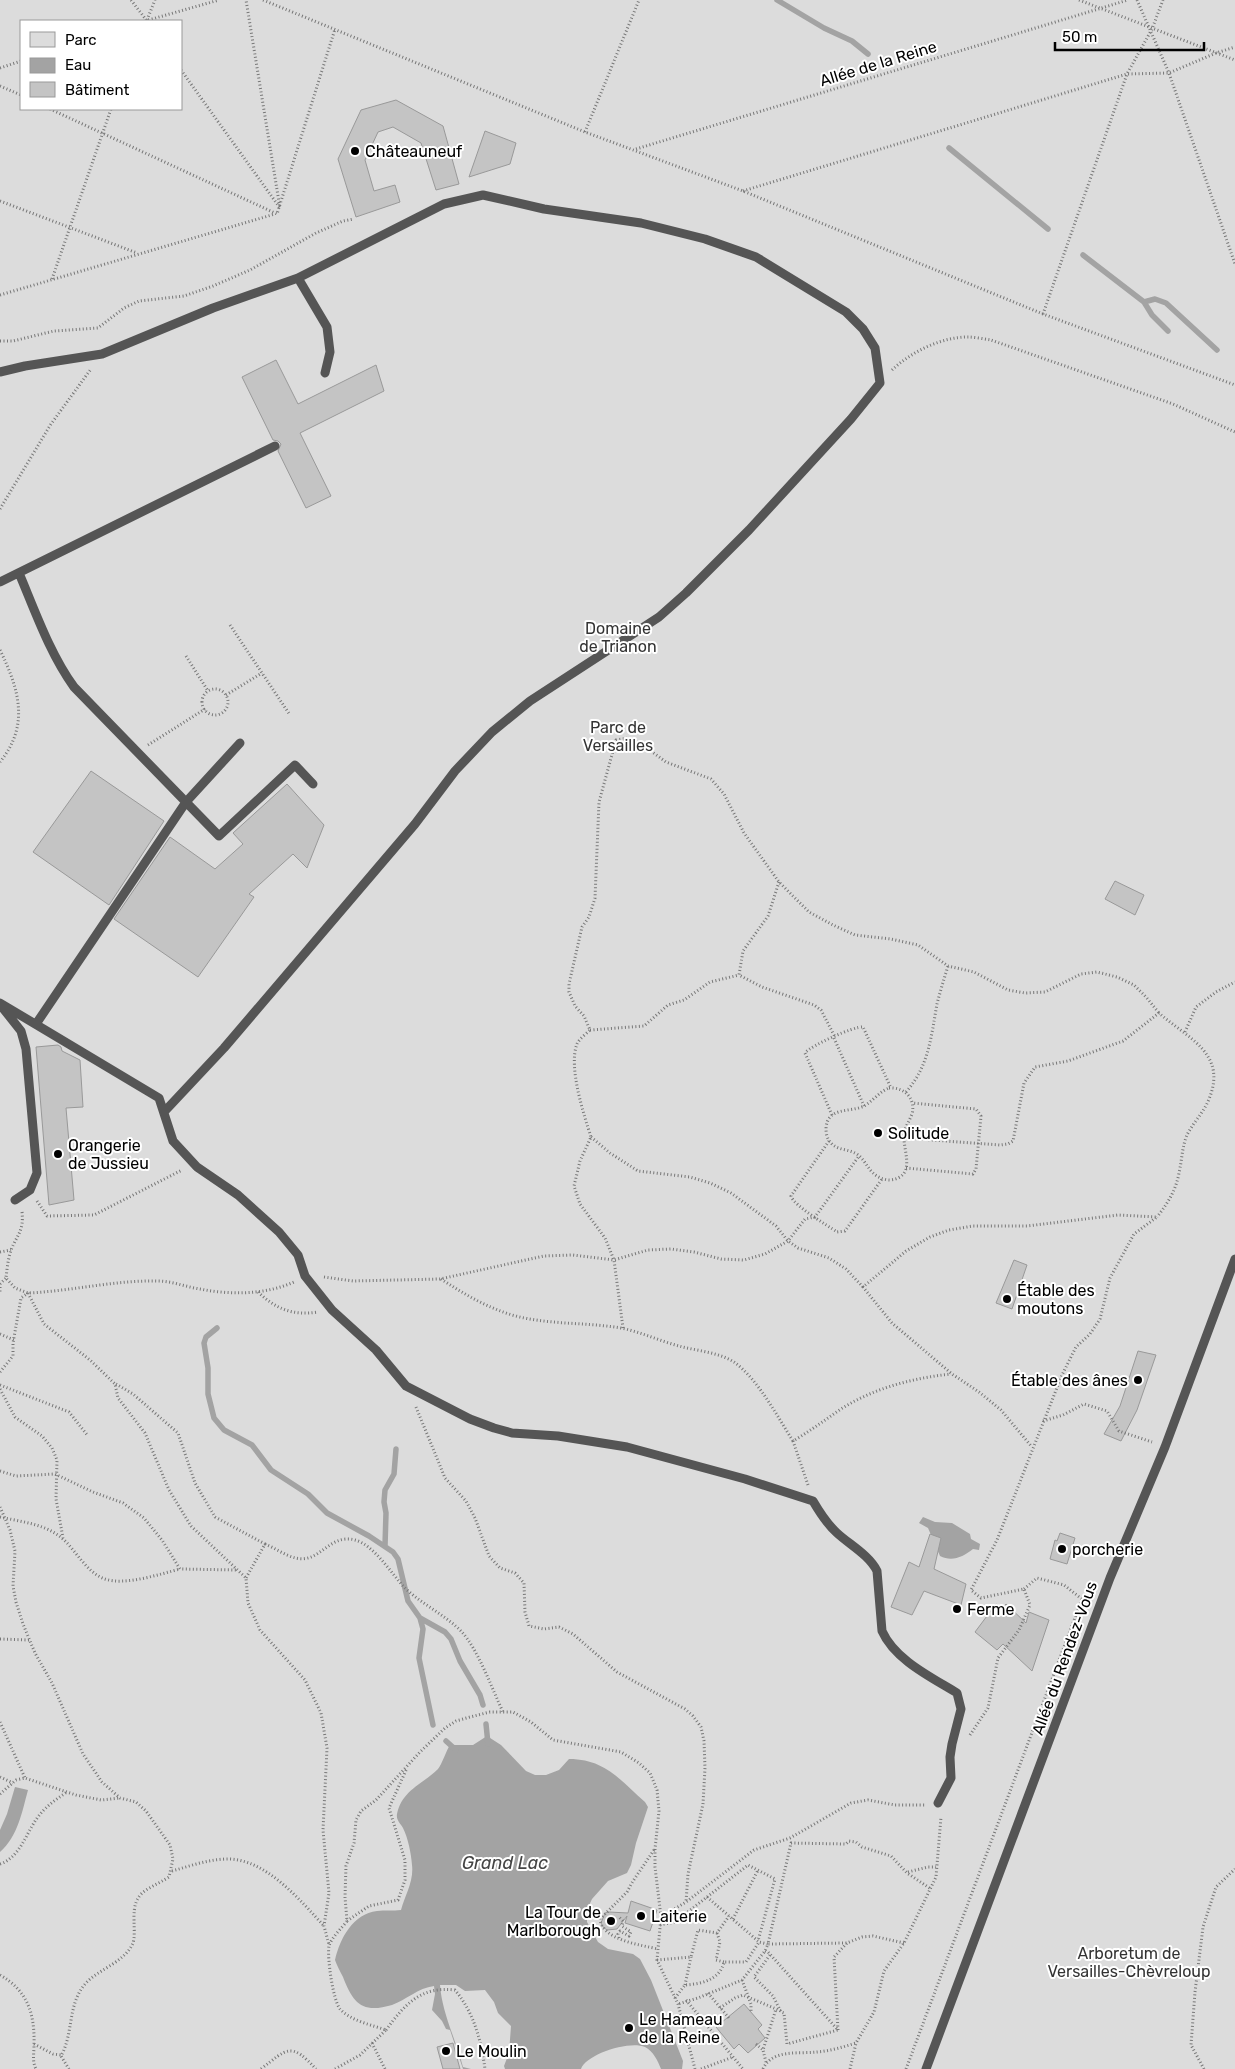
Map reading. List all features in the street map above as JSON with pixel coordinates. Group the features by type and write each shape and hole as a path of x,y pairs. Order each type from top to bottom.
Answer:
{"lane":[{"path":"0,372 25,366 102,354 213,308 298,278 444,204 483,195 544,209 641,223 705,239 756,257 846,312 863,329 875,348 880,384 749,530 659,617 530,701 492,732 455,771 409,832 224,1048 164,1112"},
{"path":"298,278 327,327 330,352 324,373"},
{"path":"0,582 275,446"},
{"path":"19,572 39,621 68,678 89,704 219,836 295,764 313,784"},
{"path":"36,1024 186,802 240,743"},
{"path":"0,1003 159,1098 173,1141 193,1162 238,1195 279,1232 298,1255 305,1276 332,1310 376,1350 406,1386 452,1410 494,1428 512,1433 558,1436 627,1447 745,1479 813,1501 823,1518 835,1532 873,1564 877,1571 882,1631 885,1638 913,1666 957,1693 961,1709 952,1744 952,1778 938,1803"},
{"path":"0,1003 21,1031 26,1049 37,1173 30,1190 15,1200"},
{"name":"Allée du Rendez-Vous","path":"926,2069 1097,1612 1165,1446 1235,1259"}],"path":[{"path":"131,0 145,20"},
{"path":"146,20 155,0"},
{"path":"149,20 219,0"},
{"path":"246,0 280,208"},
{"path":"263,0 585,132 743,191 1044,314 1235,385"},
{"path":"585,132 639,0"},
{"path":"1079,0 1235,60"},
{"name":"Allée de la Reine","path":"635,150 1128,0"},
{"path":"1137,0 1152,29 1170,73 1235,264"},
{"path":"1044,314 1127,74 1152,29 1164,0"},
{"path":"0,295 277,214 335,30"},
{"path":"743,191 1127,74 1170,73 1235,47"},
{"path":"0,68 20,61"},
{"path":"182,71 280,208"},
{"path":"0,86 20,96"},
{"path":"52,110 277,214"},
{"path":"52,279 101,132 111,110"},
{"path":"0,201 139,253"},
{"path":"0,341 14,341 54,331 98,328 112,316 131,305 139,302 184,296 213,286 250,270 316,232 343,221 354,219"},
{"path":"880,384 894,368 919,350 941,342 967,337 991,340 1173,404 1235,432"},
{"path":"0,508 51,424 102,354"},
{"path":"230,626 290,715"},
{"path":"0,650 13,678 18,706 18,723 14,739 0,762"},
{"path":"186,656 208,691"},
{"path":"226,695 262,673"},
{"path":"216,689 226,695 228,702 222,712 215,715 204,709 202,701 208,691 216,689"},
{"path":"136,752 204,709"},
{"path":"590,1030 584,1016 575,1006 569,992 569,984 582,927 589,916 595,898 599,802 616,740 629,738 666,762 688,772 711,779 724,794 744,833 779,882 809,912 855,934 918,945 948,966 974,972 1008,990 1026,993 1045,992 1081,974 1097,972 1117,976 1134,985 1159,1013 1176,1028 1185,1032 1206,1051 1213,1067 1213,1085 1209,1099 1187,1135 1172,1196 1157,1217 1134,1234 1110,1278 1100,1319 1090,1334 1076,1347 1032,1447 997,1540 971,1590 981,1598 1024,1589 1037,1578 1064,1585 1097,1612"},
{"path":"739,975 744,951 768,916 779,882"},
{"path":"906,1092 917,1079 928,1052 938,1002 948,966"},
{"path":"864,1106 821,1010 814,1005 762,987 739,975 710,982 684,1000 668,1005 644,1026 590,1030 577,1044 574,1063 581,1105 591,1137 610,1153 638,1171 690,1177 710,1183 731,1193 776,1226 788,1241 798,1248 829,1258 846,1269 892,1323 952,1374 1001,1410 1032,1447"},
{"path":"1185,1032 1196,1007 1216,992 1235,982"},
{"path":"904,1138 1008,1144 1013,1141 1024,1083 1035,1067 1068,1061 1123,1041 1159,1013"},
{"path":"832,1115 805,1057 808,1049 834,1037 858,1027 863,1027 891,1088"},
{"path":"891,1088 906,1092 912,1103 912,1114 905,1130 904,1138 908,1158 906,1168 897,1178 882,1179 873,1173 859,1156 837,1148 829,1141 826,1128 832,1115 841,1110 864,1106 881,1092 891,1088"},
{"path":"906,1168 973,1174 976,1169 981,1116 979,1111 912,1103"},
{"path":"591,1137 580,1161 574,1186 580,1204 605,1238 614,1260 623,1328"},
{"path":"829,1141 791,1196 793,1201 815,1217 837,1232 845,1231 882,1179"},
{"path":"6,1278 15,1288 28,1293 120,1282 160,1280 201,1290 234,1294 278,1289 305,1276 322,1276 353,1281 440,1279 544,1256 573,1255 614,1260 648,1250 671,1249 694,1252 721,1259 744,1260 765,1254 788,1241 805,1219 815,1217 859,1156"},
{"path":"30,1190 47,1216 94,1215 162,1181 193,1162"},
{"path":"0,1292 0,1286 6,1278 11,1250 19,1238 22,1226 22,1213 15,1200"},
{"path":"862,1287 906,1251 930,1237 950,1230 973,1226 1027,1226 1118,1215 1157,1217"},
{"path":"0,1252 11,1250"},
{"path":"440,1279 472,1300 513,1315 623,1328 678,1346 713,1353 733,1362 747,1375 765,1397 793,1441 813,1501"},
{"path":"258,1291 268,1301 284,1310 298,1314 332,1310"},
{"path":"0,1372 13,1356 21,1298 28,1293"},
{"path":"28,1293 44,1324 90,1360 116,1384 133,1394 178,1433 194,1483 215,1517 265,1544 296,1558 314,1557 333,1542 358,1540 385,1563 409,1592 461,1632 482,1668 503,1712"},
{"path":"0,1334 14,1340"},
{"path":"793,1441 843,1408 894,1384 925,1377 952,1374"},
{"path":"116,1384 118,1398 145,1433 168,1490 191,1526 246,1578"},
{"path":"406,1386 423,1422 434,1454 446,1478 466,1501 475,1518 489,1556 500,1568 521,1577 524,1583 524,1612 529,1626 544,1629 559,1627 573,1634 617,1672 685,1709 701,1726 705,1752 703,1804 688,1874 686,1902"},
{"path":"0,1387 69,1412 88,1436"},
{"path":"0,1387 15,1417 42,1436 52,1448 57,1460 55,1474 57,1507 63,1539"},
{"path":"1043,1421 1063,1415 1084,1404 1107,1411 1119,1431 1165,1446"},
{"path":"0,1471 16,1476 55,1474 93,1492 123,1503 144,1518 162,1540 180,1569"},
{"path":"0,1507 6,1519 15,1551 13,1586 16,1602 30,1640 52,1683 83,1754 102,1782 120,1798"},
{"path":"0,1517 37,1525 63,1539 92,1572 105,1579 118,1581 138,1579 180,1569 236,1570"},
{"path":"265,1544 246,1578 248,1603 260,1630 305,1680 321,1713 327,1748 323,1830 329,1893 324,1926 329,1945 334,1997 340,2009 351,2017 386,2030"},
{"path":"966,1741 988,1708 998,1658 1019,1630 1030,1605 1024,1589"},
{"path":"906,2069 1082,1600"},
{"path":"0,1639 30,1640"},
{"path":"348,1921 345,1897 346,1866 354,1843 356,1820 361,1811 376,1800 445,1728 456,1721 490,1712 513,1712 531,1722 553,1740 621,1752 639,1762 650,1773 657,1790 659,1811 654,1849 661,1917 657,1960 678,2004 695,2069"},
{"path":"0,1722 25,1778"},
{"path":"329,1945 348,1921 368,1906 398,1900 405,1880 405,1860 390,1808 408,1765"},
{"path":"0,1777 13,1782"},
{"path":"0,1794 13,1782 25,1778 67,1792 101,1800 120,1798 136,1802 146,1810 170,1845 173,1859 172,1871 169,1877 149,1887 140,1894 135,1902 133,1942 128,1952 98,1972 85,1984 78,1995 72,2013 66,2047 61,2056"},
{"path":"0,1864 6,1862 17,1852 41,1812 67,1792"},
{"path":"661,1917 686,1902 754,1850 790,1838 851,1803 868,1800 912,1806 938,1803 941,1816 936,1877 904,1943 884,1971 874,2012 856,2043 850,2069"},
{"path":"678,2004 742,1980 765,1951 791,1843 846,1844 849,1841 856,1842 862,1847 891,1856 907,1873 931,1889"},
{"path":"654,1849 628,1892 600,1918 601,1926 604,1930 625,1942 658,1948"},
{"path":"172,1871 212,1860 230,1859 249,1863 272,1876 295,1894 324,1926"},
{"path":"660,1925 675,1922 748,1865 775,1879 759,1942 746,1962 716,1960 720,1942 717,1934"},
{"path":"907,1873 928,1867 936,1867"},
{"path":"1204,2069 1191,2045 1203,1927 1216,1887 1235,1869"},
{"path":"717,1934 731,1918 758,1870"},
{"path":"707,1897 759,1942 768,1944 847,1943 862,1937 873,1936 904,1943"},
{"path":"619,1916 623,1921 622,1926 631,1932 629,1936 620,1931 618,1934 619,1938"},
{"path":"675,1998 685,1985 698,1930 717,1934"},
{"path":"838,2030 834,1957 847,1943"},
{"path":"765,1951 838,2030"},
{"path":"770,1955 754,1977 773,1996 781,2012"},
{"path":"657,1960 691,1957"},
{"path":"685,1985 708,1981 716,1977 724,1962"},
{"path":"0,1974 22,1993 29,2006 32,2014 33,2062 36,2069"},
{"path":"742,1980 751,2004 751,2013"},
{"path":"335,2069 360,2055 386,2030 400,2011 418,1997 441,1989 455,1990 464,2002 481,2043 486,2069"},
{"path":"708,1993 728,2018"},
{"path":"720,2008 740,1995 784,2013 786,2044 838,2030"},
{"path":"686,2000 743,2069"},
{"path":"766,2062 763,2050 776,2009"},
{"path":"372,2043 384,2069"},
{"path":"763,2069 766,2062 778,2055 836,2049 856,2043"},
{"path":"34,2044 52,2054 61,2056 69,2069"},
{"path":"756,2044 763,2050"},
{"path":"261,2069 284,2052 291,2050 297,2051 316,2069"},
{"path":"700,2069 733,2057"}],"green space":[{"name":"Domaine de Trianon","path":"0,0 1235,0 1235,2069 0,2069"}],"water":[{"path":"923,1517 935,1522 952,1523 970,1534 971,1539 980,1544 979,1550 973,1549 953,1559 940,1556 928,1528 919,1523"},
{"name":"Grand Lac","path":"487,1736 501,1745 526,1771 535,1775 546,1775 559,1770 569,1759 593,1763 611,1772 645,1802 648,1807 627,1873 608,1881 592,1899 587,1910 587,1922 598,1942 608,1949 633,1954 640,1959 651,1980 683,2061 682,2069 661,2069 657,2060 645,2047 629,2045 609,2050 591,2058 581,2069 505,2069 504,2066 509,2053 511,2026 498,2013 494,2002 485,1990 465,1991 456,1985 440,1985 446,2016 463,2067 471,2069 463,2069 450,2030 446,2029 442,2021 432,2010 435,1994 434,1986 423,1989 392,2005 373,2008 360,2004 351,1994 335,1960 340,1943 349,1928 361,1917 380,1911 401,1910 410,1882 412,1860 405,1832 397,1818 403,1799 438,1769 450,1745 473,1745"},
{"path":"15,1787 28,1790 15,1831 0,1852 0,1830"}],"building":[{"name":"Châteauneuf","path":"396,100 443,126 459,184 436,190 421,143 393,127 378,132 365,160 374,191 395,185 400,202 356,217 338,159 361,110"},
{"path":"485,131 516,143 510,164 469,177"},
{"path":"276,360 298,404 376,365 384,391 300,433 331,496 306,508 278,451 281,444 273,440 242,377"},
{"path":"91,771 164,821 109,905 33,852"},
{"path":"287,784 324,825 307,868 293,854 249,894 254,897 198,977 114,919 170,837 215,869 243,844 233,833"},
{"path":"1115,881 1144,895 1135,915 1105,899"},
{"name":"Orangerie de Jussieu","path":"58,1045 62,1051 80,1060 83,1107 66,1108 74,1200 49,1205 36,1047"},
{"path":"1014,1260 1027,1265 1012,1309 996,1303"},
{"name":"Étable des ânes","path":"1138,1351 1156,1355 1137,1410 1121,1441 1104,1434 1120,1406"},
{"name":"porcherie","path":"1060,1533 1075,1538 1067,1564 1050,1559 1055,1540 1057,1541"},
{"path":"930,1534 941,1538 934,1569 966,1584 961,1605 924,1591 912,1615 891,1607 909,1562 919,1567"},
{"path":"996,1604 1002,1608 1006,1604 1026,1623 1029,1612 1049,1620 1032,1671 1003,1644 997,1650 975,1632"},
{"name":"Laiterie","path":"631,1901 657,1910 650,1931 625,1923 627,1916 617,1929 607,1930 603,1927 601,1923 605,1913 628,1913"},
{"path":"744,2004 762,2025 758,2029 765,2038 748,2053 739,2044 734,2049 716,2027"},
{"name":"Le Moulin","path":"453,2043 460,2069 443,2069 437,2047"}],"waterway":[{"path":"777,0 824,28 852,41 868,54"},
{"path":"949,148 1048,229"},
{"path":"1083,255 1144,302 1155,299 1166,303 1217,350"},
{"path":"1144,302 1152,315 1168,331"},
{"path":"217,1328 206,1337 204,1343 208,1368 208,1394 214,1418 224,1430 252,1445 271,1470 308,1494 327,1513 369,1536 393,1552 398,1559 408,1601 420,1618 423,1629 419,1658 433,1725"},
{"path":"385,1546 385,1490 394,1474 396,1449"},
{"path":"420,1618 445,1632 451,1639 460,1661 480,1695 483,1705"},
{"path":"486,1724 488,1744"},
{"path":"446,1741 456,1750"}],"place":[{"name":"Châteauneuf","path":"355,151"},
{"name":"Solitude","path":"878,1133"},
{"name":"Orangerie de Jussieu","path":"58,1154"},
{"name":"Étable des moutons","path":"1007,1299"},
{"name":"Étable des ânes","path":"1138,1380"},
{"name":"porcherie","path":"1062,1549"},
{"name":"Ferme","path":"957,1609"},
{"name":"Laiterie","path":"641,1916"},
{"name":"La Tour de Marlborough","path":"611,1921"},
{"name":"Le Hameau de la Reine","path":"629,2028"},
{"name":"Le Moulin","path":"446,2051"}],"park label":[{"name":"Parc de Versailles","path":"618,736"},
{"name":"Arboretum de Versailles-Chèvreloup","path":"1129,1962"}]}
